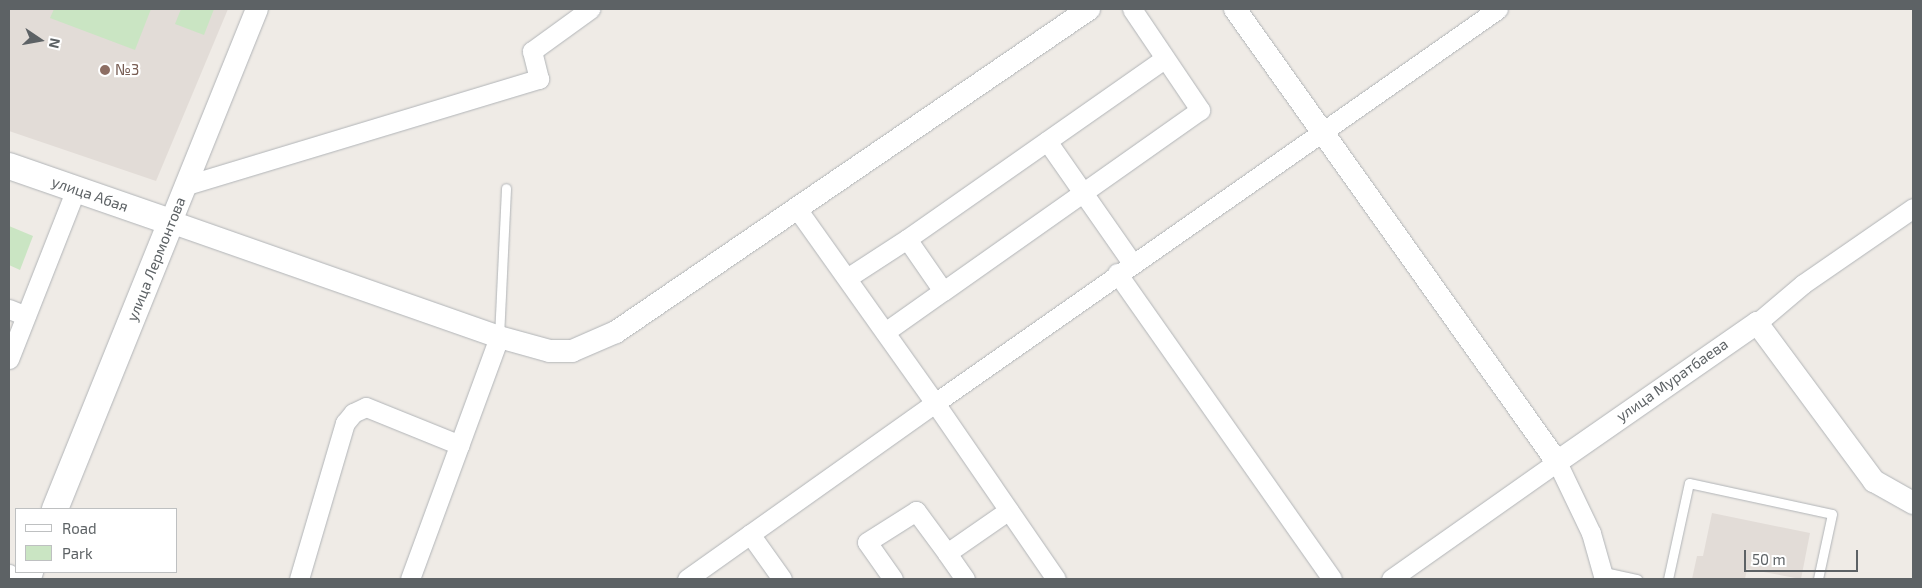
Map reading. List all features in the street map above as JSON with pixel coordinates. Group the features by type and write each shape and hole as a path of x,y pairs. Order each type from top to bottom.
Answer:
{"main road":[{"name":"улица Абая","path":"10,170 76,189 171,222"},
{"name":"улица Лермонтова","path":"55,508 171,222"}],"street":[{"name":"улица Лермонтова","path":"171,222 257,9"},
{"path":"187,185 539,79 532,50 590,9"},
{"path":"171,222 499,338 550,351 593,346 798,210 1089,9"},
{"path":"885,332 1200,110 1132,9"},
{"path":"1235,9 1557,462 1604,576"},
{"path":"687,579 1125,268 1323,135 1498,9"},
{"path":"847,278 907,239 1164,59"},
{"path":"1047,141 1083,192 1125,268 1332,579"},
{"path":"9,359 17,313 76,189"},
{"path":"1913,208 1803,284 1756,323 1874,481 1913,503"},
{"path":"798,210 1056,579"},
{"path":"907,239 943,290"},
{"name":"улица Муратбаева","path":"1391,579 1756,323"},
{"path":"410,579 499,338"},
{"path":"299,579 345,422 353,413 366,407 460,445"},
{"path":"947,553 1009,510"},
{"path":"893,579 867,542 916,511 965,579"},
{"path":"750,534 782,579"},
{"path":"9,574 17,579"}],"lane":[{"path":"499,338 506,188"},
{"path":"1668,579 1689,483 1832,514 1818,579"},
{"path":"1604,576 1637,579"}],"shaded area":[{"name":"№3","path":"9,9 228,9 156,181 9,131"},
{"path":"1712,513 1810,533 1801,579 1747,569 1745,579 1692,579 1697,556 1703,556"}],"green space":[{"path":"54,9 151,9 135,50 50,18"},
{"path":"181,9 214,9 204,35 175,24"},
{"path":"9,226 33,236 20,270 9,265"}],"place":[{"name":"№3","path":"105,70"}]}
